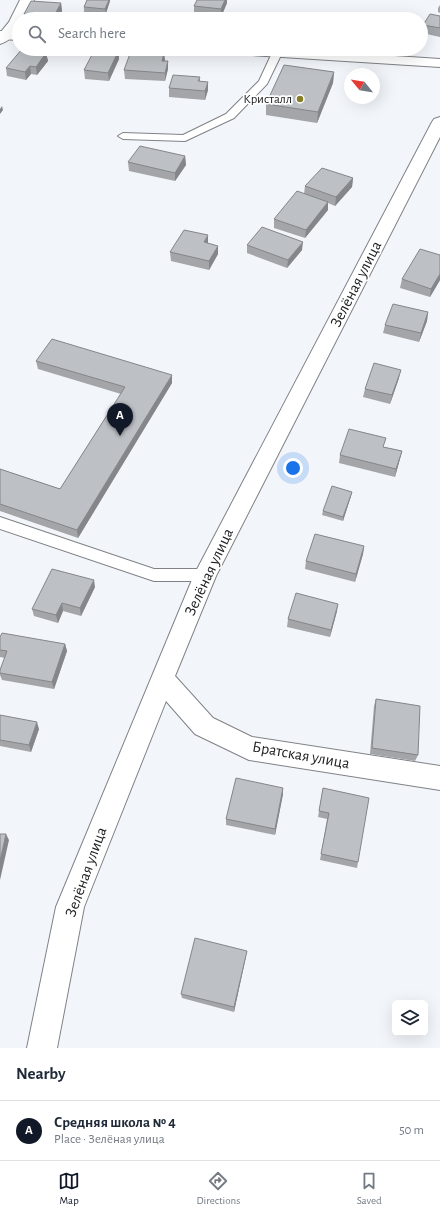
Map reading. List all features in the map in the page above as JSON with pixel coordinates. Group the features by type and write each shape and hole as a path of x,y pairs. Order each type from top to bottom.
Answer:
{"street":[{"path":"21,12 27,0"},
{"path":"6,36 12,27"},
{"path":"326,56 440,63"},
{"name":"Зелёная улица","path":"42,1048 70,907 205,575 440,122"},
{"name":"Братская улица","path":"162,679 204,726 249,748 440,778"}],"lane":[{"path":"123,136 185,138 230,116 263,82 276,56"},
{"path":"0,523 154,575 205,575"}],"building":[{"path":"87,0 109,0 105,9 84,7"},
{"path":"197,0 225,0 221,9 194,6"},
{"path":"31,1 61,3 56,12 25,12"},
{"path":"430,14 440,16 440,28 428,26 428,17"},
{"path":"16,56 44,56 36,67 30,66 25,72 6,68"},
{"path":"91,56 116,56 108,73 84,70"},
{"path":"129,56 163,56 162,61 168,61 165,73 124,70"},
{"name":"Кристалл","path":"284,65 334,72 318,112 266,104"},
{"path":"173,75 200,77 198,81 208,82 205,91 169,88"},
{"path":"140,146 185,156 175,173 128,162"},
{"path":"322,168 353,178 336,197 305,186"},
{"path":"297,191 328,202 306,230 274,219"},
{"path":"262,227 303,242 288,260 247,245"},
{"path":"184,230 208,235 204,242 218,246 209,261 170,252"},
{"path":"420,249 440,255 440,274 431,289 402,279"},
{"path":"393,304 428,312 421,333 385,325"},
{"path":"52,339 172,375 77,530 0,504 0,469 60,489 125,387 36,361"},
{"path":"374,363 401,370 392,395 365,389"},
{"path":"349,429 386,438 383,447 402,451 396,469 340,455"},
{"path":"332,486 352,492 343,517 323,511"},
{"path":"315,534 364,546 356,574 306,561"},
{"path":"52,569 94,580 80,608 62,603 56,615 32,609"},
{"path":"296,593 338,604 331,630 288,619"},
{"path":"2,633 65,644 52,682 0,673 7,651 0,650 0,637"},
{"path":"376,699 420,706 418,755 372,748"},
{"path":"0,715 37,722 29,745 0,740"},
{"path":"236,778 283,788 275,829 226,819"},
{"path":"323,788 369,798 358,862 321,854 329,813 319,811"},
{"path":"0,834 6,834 0,861"},
{"path":"195,938 247,951 234,1007 181,994"}],"place":[{"name":"Кристалл","path":"300,99"},
{"name":"Средняя школа № 4","path":"120,436"}]}
